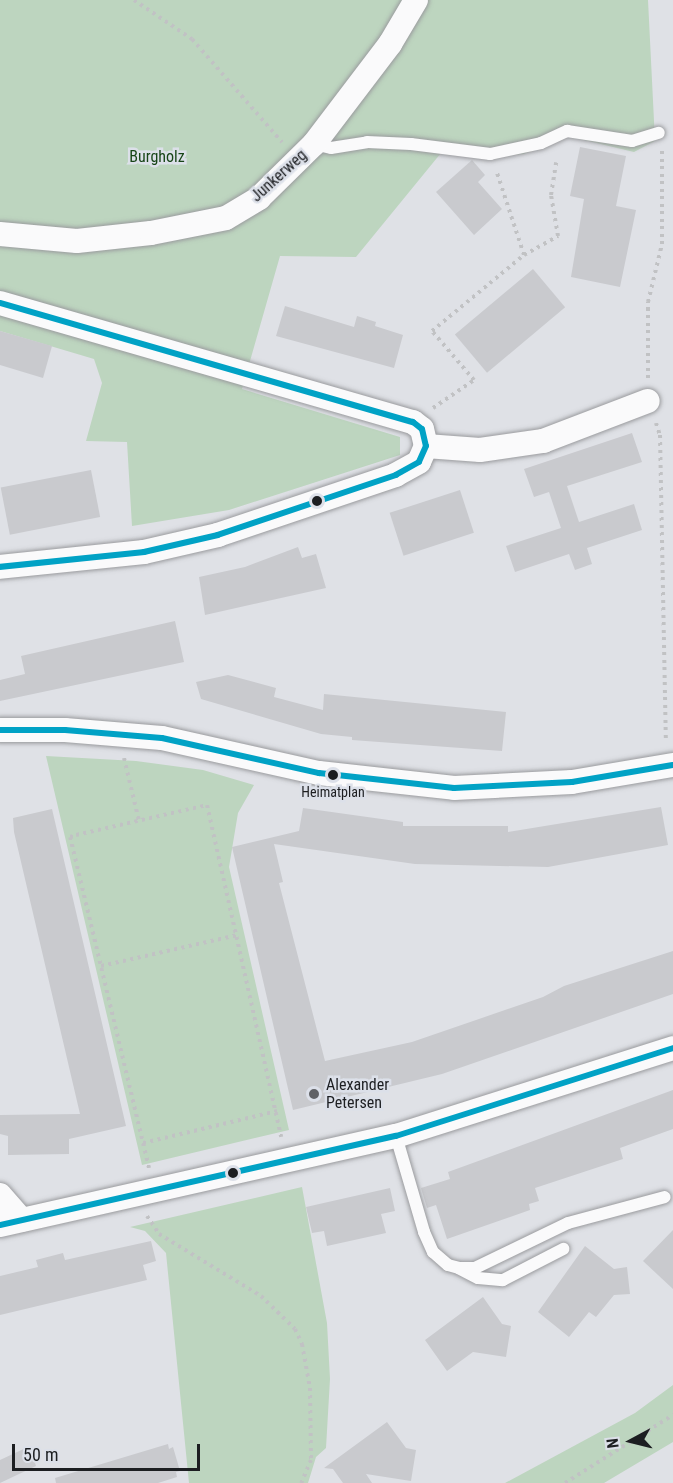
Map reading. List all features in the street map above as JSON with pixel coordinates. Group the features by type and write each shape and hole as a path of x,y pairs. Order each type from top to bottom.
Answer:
{"street":[{"name":"Junkerweg","path":"0,234 77,240 151,233 226,218 259,198 306,152 390,44 416,0"},
{"path":"0,303 413,422 422,429 426,446 419,462 396,475 218,536 144,552 0,567"},
{"path":"426,446 480,450 543,441 648,401"},
{"path":"0,730 65,730 162,738 330,774 454,788 572,782 670,766"},
{"path":"0,1195 11,1222 396,1136 673,1048"}],"lane":[{"path":"306,152 367,142 411,144 490,154 532,146 567,130 633,141 659,133"},
{"path":"396,1136 429,1242 447,1265 459,1268 478,1278 503,1280 563,1249"},
{"path":"459,1268 475,1268 568,1222 665,1197"}],"path":[{"path":"134,0 192,39 306,152"},
{"path":"659,133 662,244 648,302 648,401 660,435 670,766"},
{"path":"490,154 524,255"},
{"path":"413,422 474,380 432,331 524,255 558,236 551,195 556,162"},
{"path":"125,763 139,821"},
{"path":"287,1161 207,805 70,837 143,1143 146,1192 159,1234 261,1296 295,1329 307,1362 311,1398 311,1460 301,1483"},
{"path":"101,966 237,935"},
{"path":"143,1143 277,1111"},
{"path":"565,1483 673,1415"}],"green space":[{"name":"Burgholz","path":"0,0 648,0 655,141 634,152 567,136 524,154 481,158 441,153 356,257 280,256 242,389 400,437 400,455 229,510 132,526 127,442 86,441 102,383 94,359 0,331"},
{"path":"46,756 136,761 203,770 254,785 238,813 229,867 289,1130 142,1165"},
{"path":"302,1187 327,1323 330,1379 326,1448 316,1457 308,1483 189,1483 166,1253 145,1231 130,1227"},
{"path":"673,1385 673,1442 604,1483 505,1483 635,1413"}],"building":[{"path":"580,147 626,156 616,206 636,210 620,287 571,277 584,199 570,196"},
{"path":"472,160 485,175 478,182 502,209 474,235 436,192"},
{"path":"533,269 565,307 487,373 455,335"},
{"path":"285,306 354,327 357,316 376,322 375,326 403,335 394,368 276,336"},
{"path":"0,331 52,346 43,378 0,365"},
{"path":"632,433 642,462 567,486 579,522 634,504 642,530 587,548 592,564 575,570 569,554 515,572 506,546 561,528 549,492 534,497 524,469"},
{"path":"91,470 100,517 10,535 1,488"},
{"path":"460,490 474,533 404,556 390,513"},
{"path":"298,547 302,558 316,554 326,588 205,615 199,577 245,567"},
{"path":"175,621 184,662 0,701 0,680 25,674 21,656"},
{"path":"228,675 276,688 274,697 323,710 324,694 506,712 502,751 352,740 352,737 321,734 201,699 196,682"},
{"path":"661,807 668,845 548,867 415,864 274,844 283,882 279,883 325,1061 412,1042 543,997 564,986 673,951 673,994 442,1074 293,1110 232,847 299,831 303,808 403,822 403,826 508,826 508,832"},
{"path":"52,809 126,1126 69,1139 69,1154 8,1155 8,1136 0,1134 0,1115 80,1114 14,832 13,818"},
{"path":"673,1090 673,1129 620,1148 623,1159 535,1188 539,1201 529,1204 530,1210 447,1239 436,1205 427,1208 421,1188 450,1179 448,1172"},
{"path":"390,1188 395,1211 381,1214 386,1233 327,1246 324,1231 312,1233 306,1207"},
{"path":"673,1230 673,1289 643,1261"},
{"path":"151,1241 156,1261 143,1265 147,1280 0,1315 0,1276 38,1267 36,1260 63,1253 65,1260"},
{"path":"585,1246 614,1269 627,1267 630,1294 614,1295 596,1317 589,1312 569,1337 538,1312"},
{"path":"483,1297 502,1324 511,1326 506,1357 473,1352 447,1371 425,1340"},
{"path":"387,1422 406,1448 416,1450 411,1481 366,1474 372,1483 343,1483 333,1469 324,1468"},
{"path":"168,1444 169,1449 173,1447 180,1471 176,1472 177,1477 158,1483 56,1483 55,1478"},
{"path":"30,1446 36,1466 0,1483 0,1460"}],"transit line":[{"path":"0,303 413,422 422,429 426,446 419,462 396,475 218,535 144,552 0,567"},
{"path":"0,730 65,730 162,738 319,773 454,788 572,782 673,765"},
{"path":"0,1225 396,1136 673,1048"}],"place":[{"name":"Heimatplan","path":"333,775"},
{"name":"Alexander Petersen","path":"314,1094"}]}
